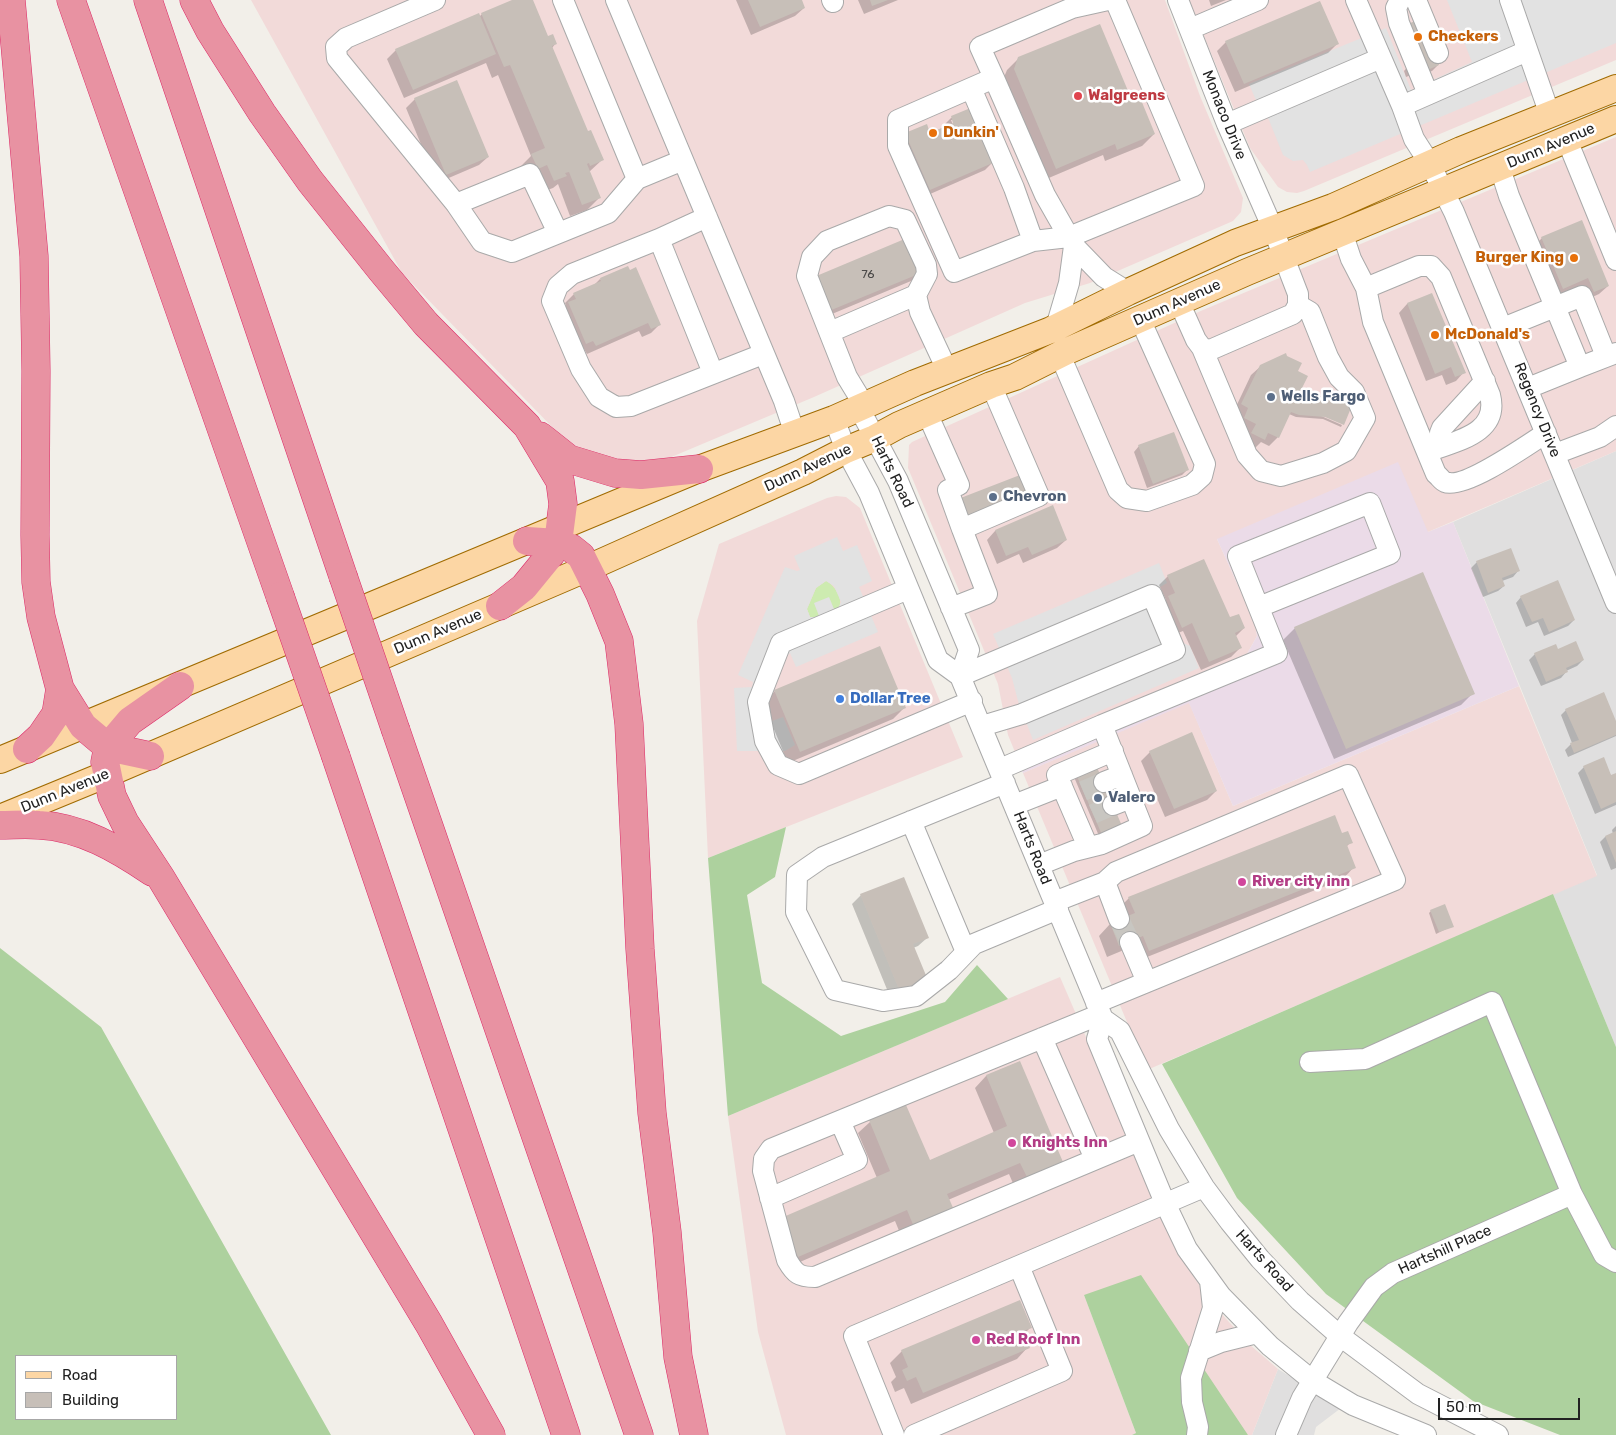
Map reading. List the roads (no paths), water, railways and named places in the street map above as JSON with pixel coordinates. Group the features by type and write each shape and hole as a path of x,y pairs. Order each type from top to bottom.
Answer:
{"highway":[{"path":"11,0 34,256 36,582 41,617 60,689 83,726 108,747 150,756"},
{"path":"72,0 336,757 566,1435"},
{"path":"148,0 396,731 639,1435"},
{"path":"194,0 210,30 262,113 310,181 426,324 527,426 569,459 615,473 641,475 698,469"},
{"path":"500,606 524,587 551,554 559,535 563,504 560,481 527,426"},
{"path":"527,540 559,535"},
{"path":"559,535 581,556 600,594 619,641 626,684 640,949 652,1112 667,1232 678,1357 694,1435"},
{"path":"180,686 130,721 108,747 105,762 112,796 125,823 161,878 429,1324 491,1435"},
{"path":"27,749 41,736 56,714 60,689"},
{"path":"0,825 40,824 80,832 118,850 161,878"}],"main road":[{"name":"Dunn Avenue","path":"559,535 698,469 834,419 914,384 948,372 1056,327 1235,243 1333,207 1461,150 1616,88"},
{"name":"Dunn Avenue","path":"0,818 150,756 588,568 803,472 927,413 991,385 1015,377 1140,319 1283,257 1616,119"},
{"path":"0,760 527,540"}],"street":[{"path":"436,0 346,38 336,47 337,58 456,204 482,242 512,252 608,213 638,179 683,160"},
{"path":"563,0 638,179"},
{"path":"616,0 784,401 795,434"},
{"path":"1108,0 1072,8 980,47 1045,195 1072,242 1104,276 1128,292"},
{"path":"994,78 898,120 898,146 954,272 1032,240 1072,242 1194,186 1115,0"},
{"name":"Monaco Drive","path":"1178,0 1226,124 1273,229 1298,294 1298,305"},
{"path":"1190,29 1258,0"},
{"name":"Regency Drive","path":"1356,0 1402,106 1414,139 1430,164 1454,212 1616,603"},
{"path":"1400,0 1396,8 1399,23 1428,94"},
{"path":"1416,0 1452,83"},
{"path":"1510,0 1550,115"},
{"path":"1402,106 1527,51"},
{"path":"1226,124 1381,58"},
{"path":"971,88 1014,188 1032,240"},
{"path":"1567,140 1616,260"},
{"path":"1500,168 1509,196 1580,367"},
{"path":"456,204 530,174 558,233"},
{"path":"890,216 905,220 926,265 927,274 916,295 830,332 807,276 812,258 827,241 890,216"},
{"path":"707,217 659,239 572,274 558,286 552,301 581,369 599,397 616,407 631,406 763,354"},
{"path":"1342,232 1351,259 1366,288 1373,322 1434,450 1436,474 1445,482 1456,483 1488,469 1516,453 1546,432"},
{"path":"659,239 713,373"},
{"path":"1056,327 1069,283 1072,242"},
{"path":"1366,288 1419,266 1431,266 1441,277 1485,381 1493,404 1491,415 1486,424 1478,431 1434,450"},
{"path":"916,295 920,312 948,372"},
{"path":"1503,328 1582,296 1611,354 1528,388"},
{"path":"1179,302 1196,340 1202,348 1247,455 1261,471 1281,476 1323,463 1346,451 1365,418 1354,392 1339,377 1328,356 1310,312 1298,305 1293,314 1210,350 1202,348"},
{"path":"1060,355 1118,490 1127,498 1147,501 1192,485 1202,476 1205,464 1140,319"},
{"name":"Harts Road","path":"830,332 875,438 898,480 969,650 960,676"},
{"path":"1434,450 1442,428 1485,381"},
{"path":"962,529 1039,496 991,385"},
{"path":"927,413 959,485 948,490 987,594 952,608"},
{"name":"Harts Road","path":"834,419 846,450 869,493 938,660 960,676 972,701 1100,1012 1120,1031 1169,1129 1204,1187 1260,1259 1300,1301 1340,1336 1418,1394 1498,1435"},
{"path":"1555,454 1600,437 1616,426"},
{"path":"1139,1141 815,1277 803,1277 793,1270 787,1260 763,1171 764,1159 771,1149 1042,1038 1100,1012 1146,982 1395,880 1348,775 1116,872 1105,882 974,944 949,970 916,996 883,1001 835,990 796,912 797,875 823,857 910,821 1002,776 1056,744 1277,653 1238,556 1370,503 1390,554 1259,608"},
{"path":"908,589 781,643 758,702 764,741 778,765 799,774 972,701"},
{"path":"960,676 1152,595 1161,615 1175,650 1022,714 982,726"},
{"path":"1039,865 1074,851 1102,844 1142,826 1122,801 1122,775 1102,725"},
{"path":"1056,744 1070,786 1084,817 1088,847"},
{"path":"1014,805 1070,786 1113,752"},
{"path":"1104,782 1122,775"},
{"path":"910,821 966,952"},
{"path":"1105,882 1119,919"},
{"path":"1130,942 1146,982"},
{"path":"1310,1062 1365,1059 1492,1002 1572,1194 1604,1255 1616,1262"},
{"path":"1100,1012 1097,1038 1165,1203 1187,1250 1221,1296 1270,1346 1313,1381 1352,1406 1426,1435"},
{"path":"1042,1038 1095,1159"},
{"path":"770,1198 857,1160 840,1121"},
{"path":"894,1435 854,1336 1204,1187"},
{"name":"Hartshill Place","path":"1286,1435 1302,1398 1340,1336 1374,1287 1393,1273 1572,1194"},
{"path":"914,1435 1062,1371 1019,1266"},
{"path":"1197,1435 1198,1427 1192,1402 1191,1378 1213,1308 1210,1281"},
{"path":"1200,1351 1221,1342 1257,1333"}],"tunnel":[{"path":"1083,791 1104,782"},
{"path":"1093,814 1113,805"},
{"path":"1119,919 1130,942"}],"place":[{"name":"Checkers","path":"1418,37"},
{"name":"Walgreens","path":"1078,96"},
{"name":"Dunkin'","path":"933,133"},
{"name":"Burger King","path":"1574,258"},
{"name":"McDonald's","path":"1435,335"},
{"name":"Wells Fargo","path":"1271,397"},
{"name":"Chevron","path":"993,497"},
{"name":"Dollar Tree","path":"840,699"},
{"name":"Valero","path":"1098,798"},
{"name":"River city inn","path":"1242,882"},
{"name":"Knights Inn","path":"1012,1143"},
{"name":"Red Roof Inn","path":"976,1340"}]}
